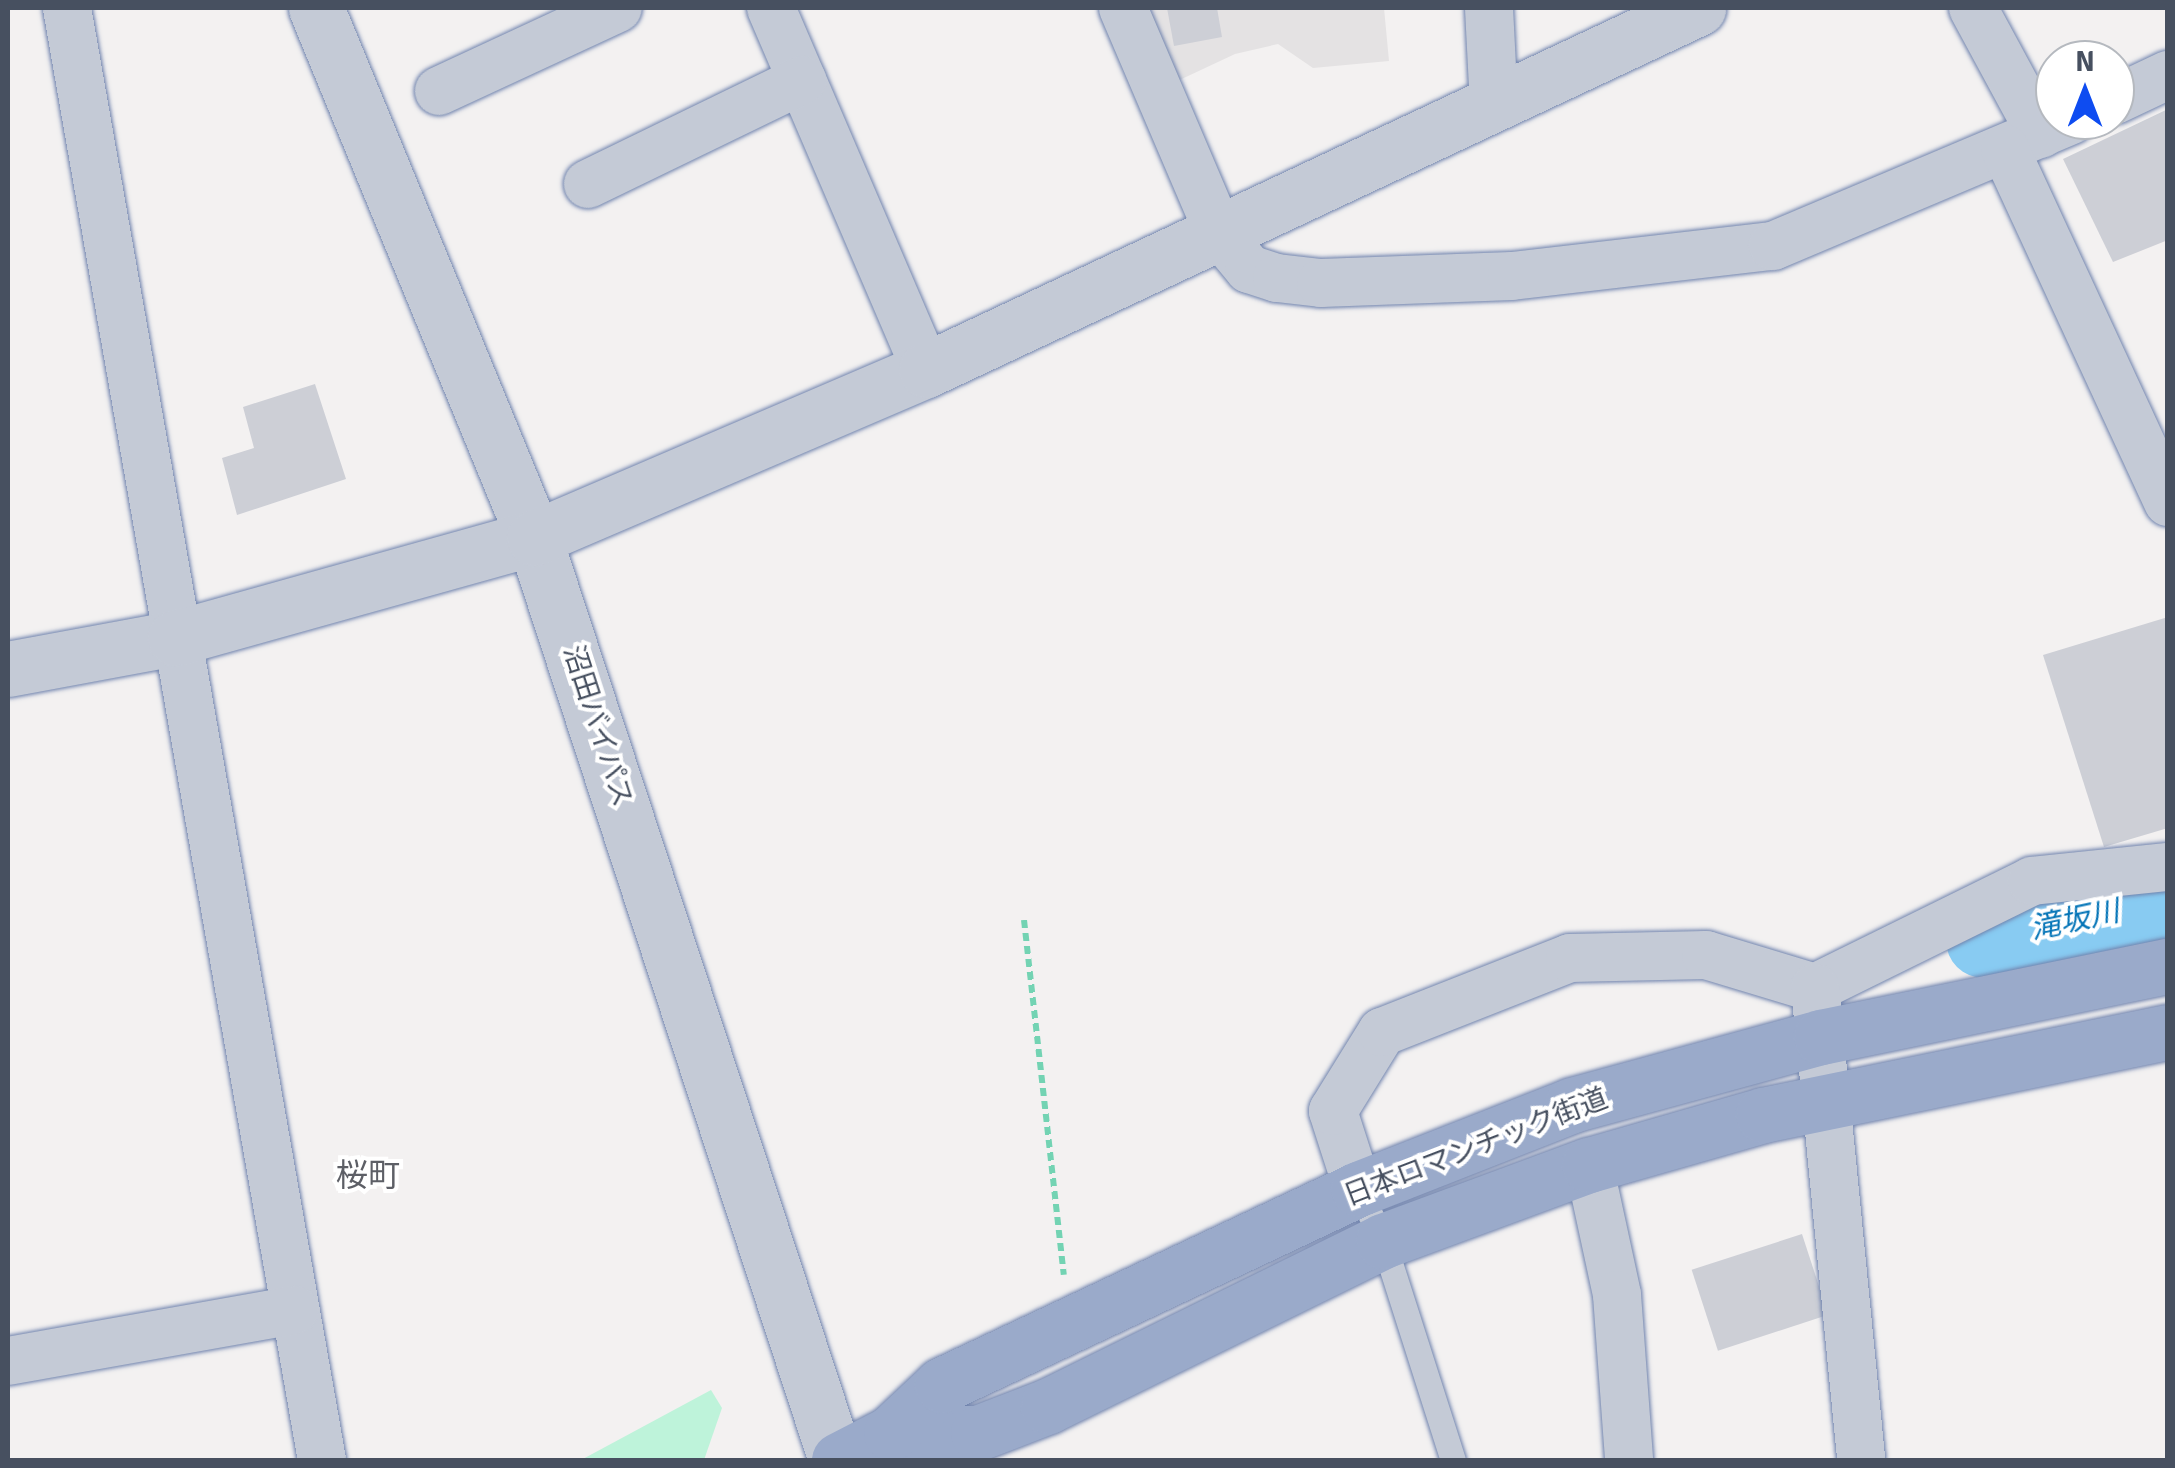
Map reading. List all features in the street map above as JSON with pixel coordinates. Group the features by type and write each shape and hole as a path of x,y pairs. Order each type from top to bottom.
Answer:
{"highway":[{"name":"日本ロマンチック街道","path":"837,1460 891,1434 942,1385 1358,1189 1818,1012 2168,966"},
{"name":"日本ロマンチック街道","path":"891,1434 978,1433 1048,1406 1383,1241 1589,1165 1826,1102 2168,1032"}],"street":[{"path":"67,8 174,638 322,1460"},
{"name":"沼田バイパス","path":"316,8 534,538 837,1460"},
{"path":"438,91 618,8"},
{"path":"772,8 926,370"},
{"path":"1123,8 1219,233 1249,269 1277,278 1321,283 1512,276 1773,246 2035,136"},
{"path":"1489,8 1494,106"},
{"path":"8,668 174,638 534,538 926,370 1698,8"},
{"path":"1972,8 2035,126"},
{"path":"2135,91 2168,75"},
{"path":"588,184 802,80"},
{"path":"2041,140 2168,502"},
{"path":"1818,1012 2032,882 2168,867"},
{"path":"1358,1189 1332,1111 1382,1032 1570,958 1706,956 1818,1012"},
{"path":"1818,1012 1860,1460"},
{"path":"1589,1165 1617,1295 1630,1460"},
{"path":"8,1361 294,1310"}],"lane":[{"path":"1358,1189 1383,1241 1453,1460"}],"path":[{"path":"1024,920 1068,1266 1032,1345"}],"shaded area":[{"path":"1139,8 1384,8 1389,61 1313,68 1278,44 1235,54 1171,84"}],"green space":[{"path":"711,1390 722,1408 704,1460 581,1460"}],"building":[{"path":"1167,8 1217,8 1222,37 1174,46"},
{"path":"2168,109 2168,240 2113,262 2063,159 2103,140 2135,140 2135,125"},
{"path":"315,384 346,479 237,515 222,458 254,448 243,407"},
{"path":"2168,617 2168,828 2104,847 2043,655"},
{"path":"1802,1234 1828,1315 1718,1351 1692,1270"}],"waterway":[{"name":"滝坂川","path":"1983,940 2168,902"}],"district":[{"name":"桜町","path":"368,1176"}]}
